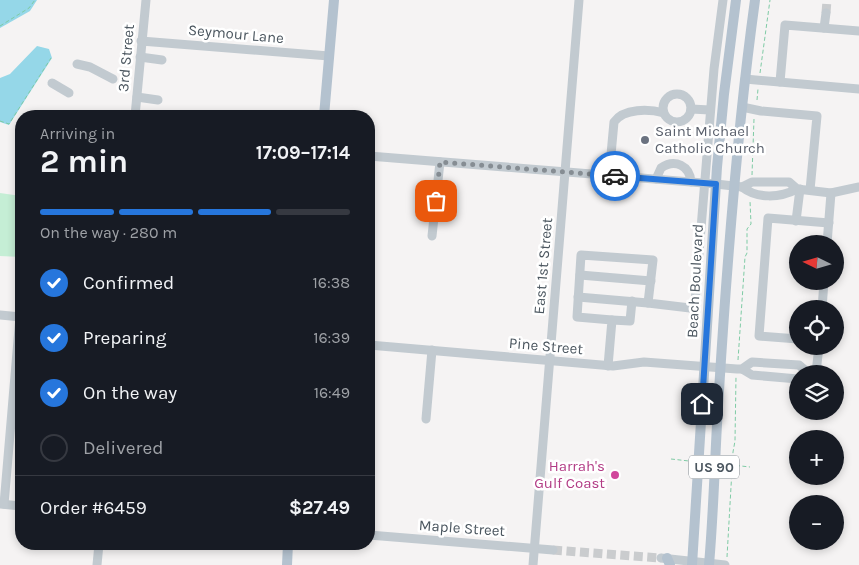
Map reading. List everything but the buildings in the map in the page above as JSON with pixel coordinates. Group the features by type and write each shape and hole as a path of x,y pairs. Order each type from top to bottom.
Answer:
{"main road":[{"path":"324,110 334,0"},
{"name":"Beach Boulevard","path":"692,563 716,184 724,94 736,0"},
{"name":"Beach Boulevard","path":"709,564 720,369 738,186 742,107 756,0"},
{"path":"287,565 288,550"}],"street":[{"name":"East 1st Street","path":"533,565 579,0"},
{"path":"578,297 690,308 696,302 710,110 716,44 723,0"},
{"name":"3rd Street","path":"135,110 143,1"},
{"path":"824,28 826,13"},
{"path":"780,82 785,25 859,32"},
{"name":"Seymour Lane","path":"141,41 329,56"},
{"path":"140,57 162,60"},
{"path":"77,64 90,67 113,79"},
{"path":"745,79 859,89"},
{"path":"52,83 69,93"},
{"path":"675,94 683,95 689,101 691,109 688,117 677,122 669,120 664,113 664,102 668,97 675,94"},
{"path":"136,98 158,100"},
{"path":"742,107 761,111 817,116 810,190"},
{"path":"691,109 710,110"},
{"path":"610,176 614,122 617,118 621,115 642,111 664,113"},
{"path":"375,157 738,186 752,182 789,182 798,189 831,193 859,187"},
{"path":"432,236 440,162"},
{"path":"656,179 662,168 673,163 686,168 691,177 691,182"},
{"path":"738,186 751,194 774,196 787,195 798,189"},
{"path":"796,220 798,189"},
{"path":"828,235 831,193"},
{"path":"789,338 759,336 768,218 829,223"},
{"path":"632,301 630,321 577,317 581,256 653,260 648,303"},
{"path":"580,275 651,281"},
{"path":"0,315 15,316"},
{"path":"608,366 612,320"},
{"name":"Pine Street","path":"375,345 608,366 644,362 720,369 742,369"},
{"path":"426,419 432,350"},
{"path":"789,378 752,375 742,369 752,362 799,365"},
{"path":"15,376 2,504 15,505"},
{"name":"Maple Street","path":"375,535 553,550"},
{"path":"97,565 98,550"},
{"path":"666,560 709,564 726,563"}],"path":[{"path":"0,26 29,8 35,0"},
{"path":"756,103 770,0"},
{"path":"18,110 51,58"},
{"path":"0,121 9,124 15,115"},
{"path":"752,178 754,119"},
{"path":"739,354 745,257 747,253 747,229 750,224 750,201"},
{"path":"726,563 735,441 735,384"},
{"path":"743,466 750,467"}],"green space":[{"path":"0,193 15,195 15,257 0,256"}],"water":[{"path":"0,0 37,0 30,11 0,28"},
{"path":"37,46 49,49 52,58 19,110 15,110 15,116 9,125 0,122 0,78 10,74"}],"tunnel":[{"path":"826,13 827,0"},
{"path":"553,550 661,558"}],"way so far":[{"path":"436,201 440,162 615,176"}],"place":[{"name":"Saint Michael Catholic Church","path":"645,140"},
{"name":"Harrah's Gulf Coast","path":"615,475"}],"route":[{"path":"615,176 716,184 702,404"}]}
